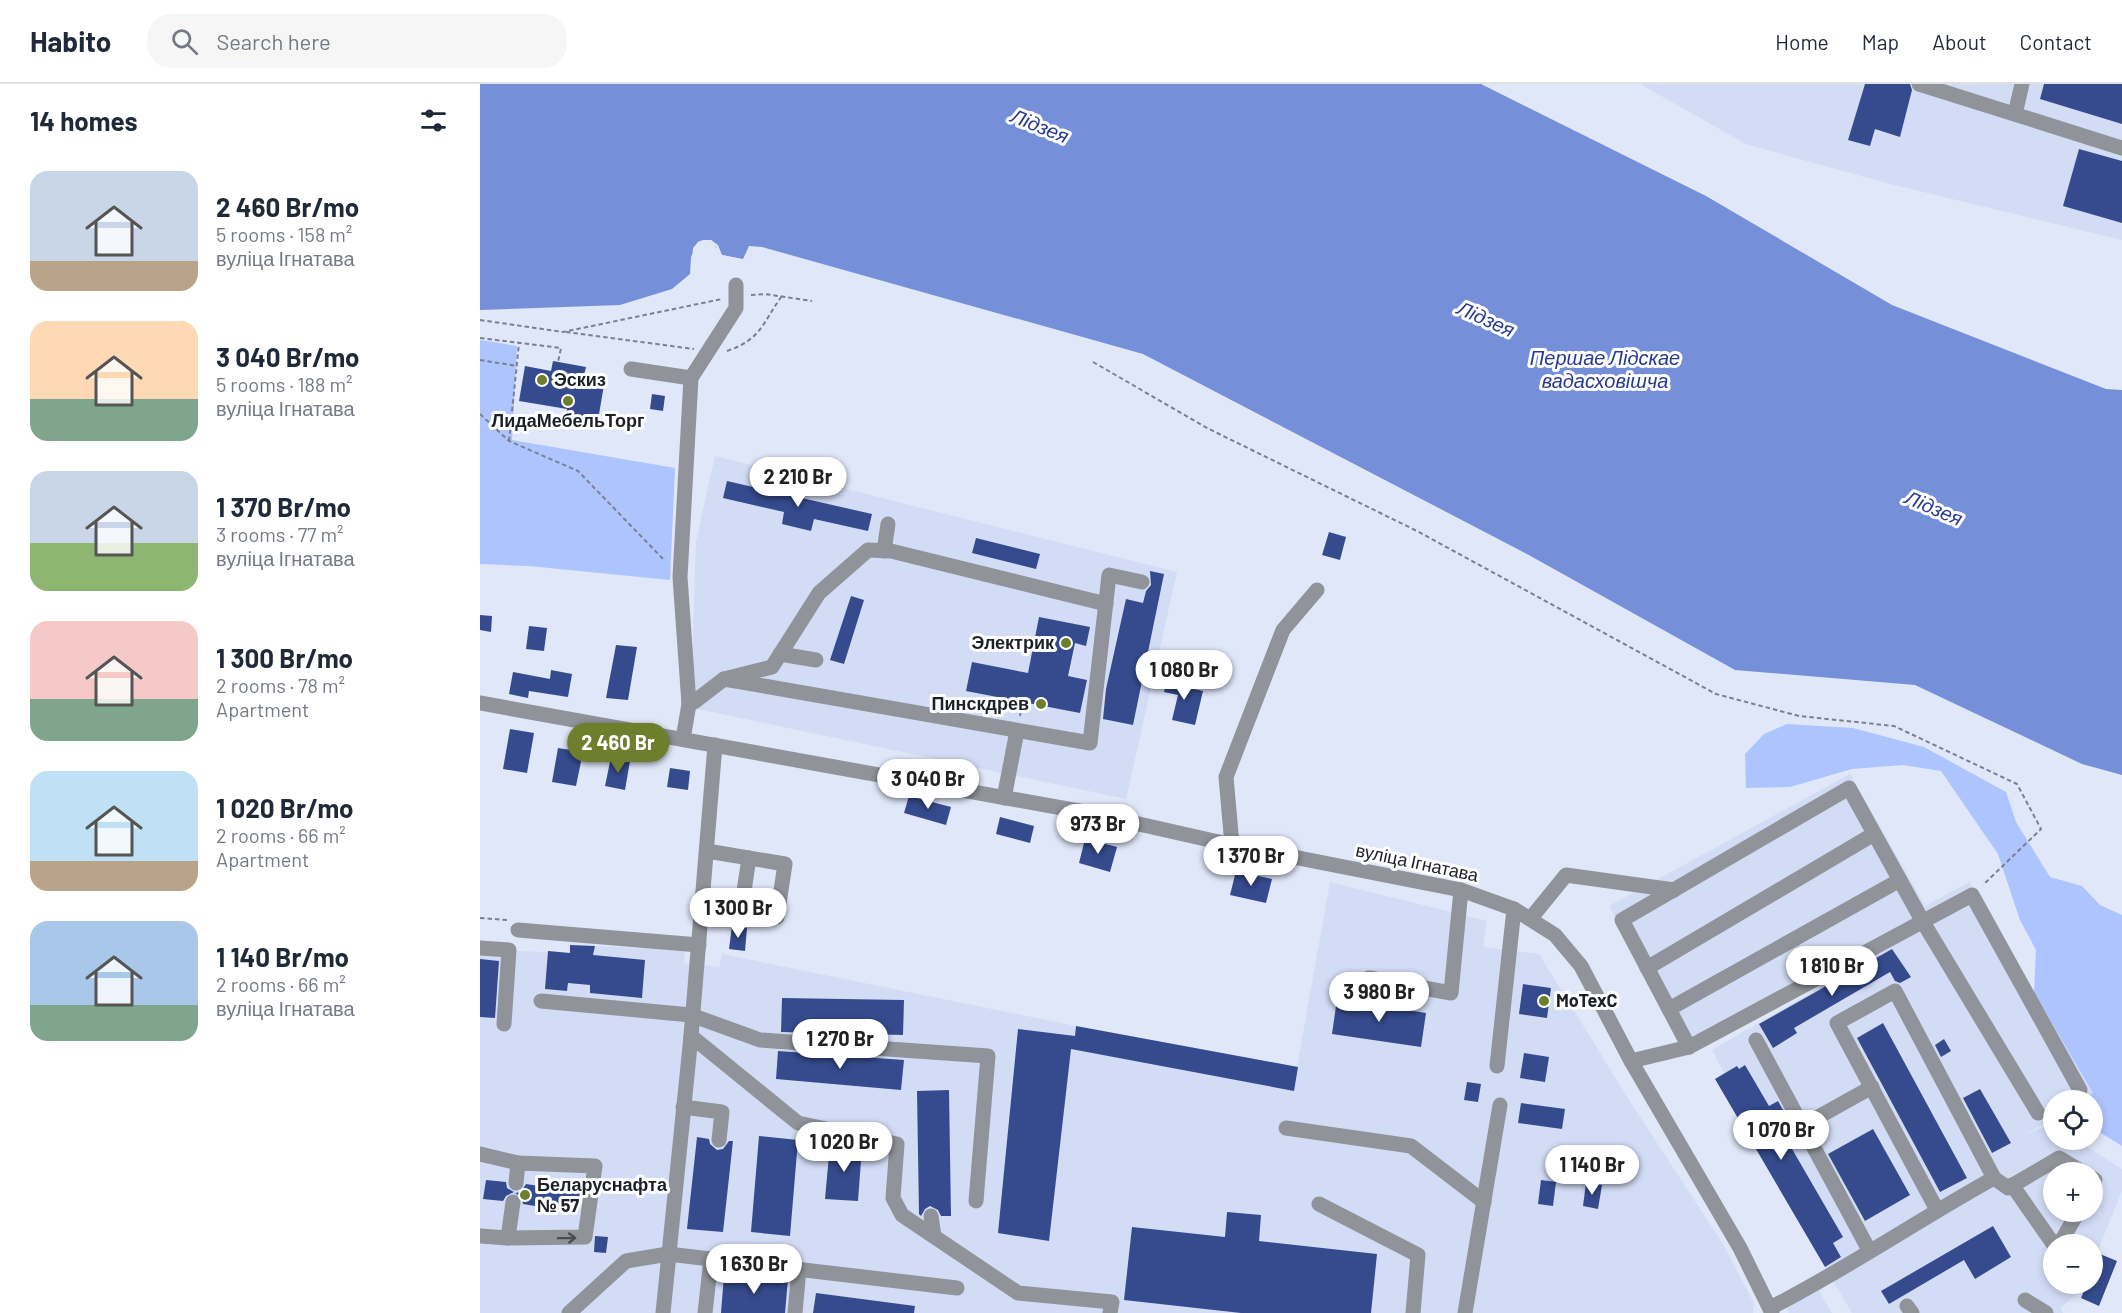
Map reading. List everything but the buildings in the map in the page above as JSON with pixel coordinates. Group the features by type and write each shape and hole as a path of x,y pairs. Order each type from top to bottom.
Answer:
{"street":[{"path":"1919,84 2122,148"},
{"path":"2015,114 2022,84"},
{"path":"683,739 688,704 680,577 691,378 736,308 736,291"},
{"path":"632,369 691,378"},
{"path":"884,551 888,524"},
{"path":"688,704 724,679 772,667 819,593 868,550 884,551 1106,604"},
{"path":"724,679 1090,743 1109,574 1142,582"},
{"path":"1232,845 1226,777 1283,630 1317,590"},
{"path":"780,654 816,660"},
{"name":"вуліца Ігнатава","path":"480,703 1090,813 1232,845 1461,890 1514,909 1555,934 1581,966 1631,1061 1740,1248 1771,1310"},
{"path":"1004,798 1017,730"},
{"path":"663,1313 691,1036 690,1015 699,945 715,745"},
{"path":"1689,1047 1622,920 1848,788 1923,922 2037,1113"},
{"path":"1647,968 1874,834"},
{"path":"702,905 777,917 785,864 706,851"},
{"path":"741,911 750,858"},
{"path":"1531,918 1566,875 1674,890"},
{"path":"1669,1009 1900,880"},
{"path":"1369,978 1451,993 1461,890"},
{"path":"1631,1061 1689,1047 1972,896 2080,1090"},
{"path":"1497,1066 1514,909"},
{"path":"518,930 699,945"},
{"path":"480,948 509,950 504,1024"},
{"path":"1937,1210 1837,1023 1894,992 1994,1178 2008,1188 2043,1167"},
{"path":"541,1001 690,1015 760,1040 988,1056 976,1200"},
{"path":"691,1036 798,1123 897,1144 893,1198 902,1215 1018,1293 1112,1302 1110,1313"},
{"path":"1756,1040 1869,1250"},
{"path":"1802,1126 1872,1087"},
{"path":"1465,1313 1500,1105"},
{"path":"683,1107 722,1112 719,1140"},
{"path":"1286,1128 1411,1146 1484,1202"},
{"path":"480,1154 518,1163 595,1166 585,1238 480,1236"},
{"path":"2051,1162 2058,1158 2065,1162"},
{"path":"516,1183 518,1163"},
{"path":"1771,1310 1831,1277 1869,1250 1994,1178"},
{"path":"2012,1185 2046,1234"},
{"path":"508,1238 513,1202"},
{"path":"1319,1204 1418,1255 1413,1313"},
{"path":"931,1216 934,1236"},
{"path":"568,1313 626,1261 668,1254 957,1288"},
{"path":"705,1313 711,1259"},
{"path":"795,1313 799,1269"},
{"path":"2025,1300 2046,1313"}],"path":[{"path":"560,331 632,320 736,291 812,301"},
{"path":"480,320 709,351 728,351 759,334 768,315 782,296"},
{"path":"480,338 561,348 558,362"},
{"path":"509,441 519,343"},
{"path":"480,360 517,366"},
{"path":"1093,362 1209,429 1418,531 1716,694 1799,716 1894,726 2017,784 2041,829 1972,896"},
{"path":"480,414 509,441 578,471 680,577"}],"shaded area":[{"path":"1640,84 2122,84 2122,240 1890,184 1746,144"},
{"path":"480,340 517,346 512,440 675,468 670,580 529,566 480,564"},
{"path":"715,456 1177,572 1126,799 698,709 691,696 696,542"},
{"path":"1787,724 1853,728 1924,747 2006,792 2016,822 2050,877 2082,886 2100,905 2122,915 2122,1146 2103,1134 2103,1090 2091,1090 2034,993 2036,950 2020,920 1998,854 1941,771 1903,765 1852,769 1790,787 1746,788 1745,754 1764,734"},
{"path":"1850,774 1925,906 1969,882 2091,1090 2043,1090 2043,1124 2026,1134 2043,1127 2043,1150 2092,1150 2122,1169 2122,1191 2103,1238 2103,1234 2043,1234 2043,1294 2077,1294 2061,1308 2063,1313 1852,1313 1715,1079 1724,1073 1712,1050 1890,947 1689,1054 1609,906","holes":["1993,1226 2011,1257 1975,1278 1964,1260 1889,1304 1882,1291"]},
{"path":"1330,882 1487,921 1483,947 1539,954 1631,1103 1723,1244 1754,1303 1753,1313 480,1313 480,946 519,951 569,953 570,945 685,950 684,963 719,967 722,954 1076,1026 1297,1067"},
{"path":"1818,1289 1832,1313 1789,1313 1786,1307"}],"water":[{"name":"Першае Лідскае вадасховішча","path":"480,84 1481,84 1706,196 1892,305 2106,389 2122,390 2122,775 2082,764 1915,685 1735,670 1527,554 1143,354 762,247 749,246 743,259 722,255 711,240 698,242 691,257 690,274 672,289 620,305 480,310"}],"pier":[{"path":"703,240 711,240 718,245 722,255 745,260 721,258 716,246 704,243 696,250 691,277 693,248"}],"place":[{"name":"Эскиз","path":"542,380"},
{"name":"ЛидаМебельТорг","path":"568,401"},
{"name":"Электрик","path":"1066,643"},
{"name":"Пинскдрев","path":"1041,704"},
{"name":"MoTexC","path":"1544,1001"},
{"name":"Беларуснафта № 57","path":"525,1195"}],"water label":[{"name":"Лідзея","path":"1040,126"},
{"name":"Лідзея","path":"1486,319"},
{"name":"Лідзея","path":"1934,508"}]}
